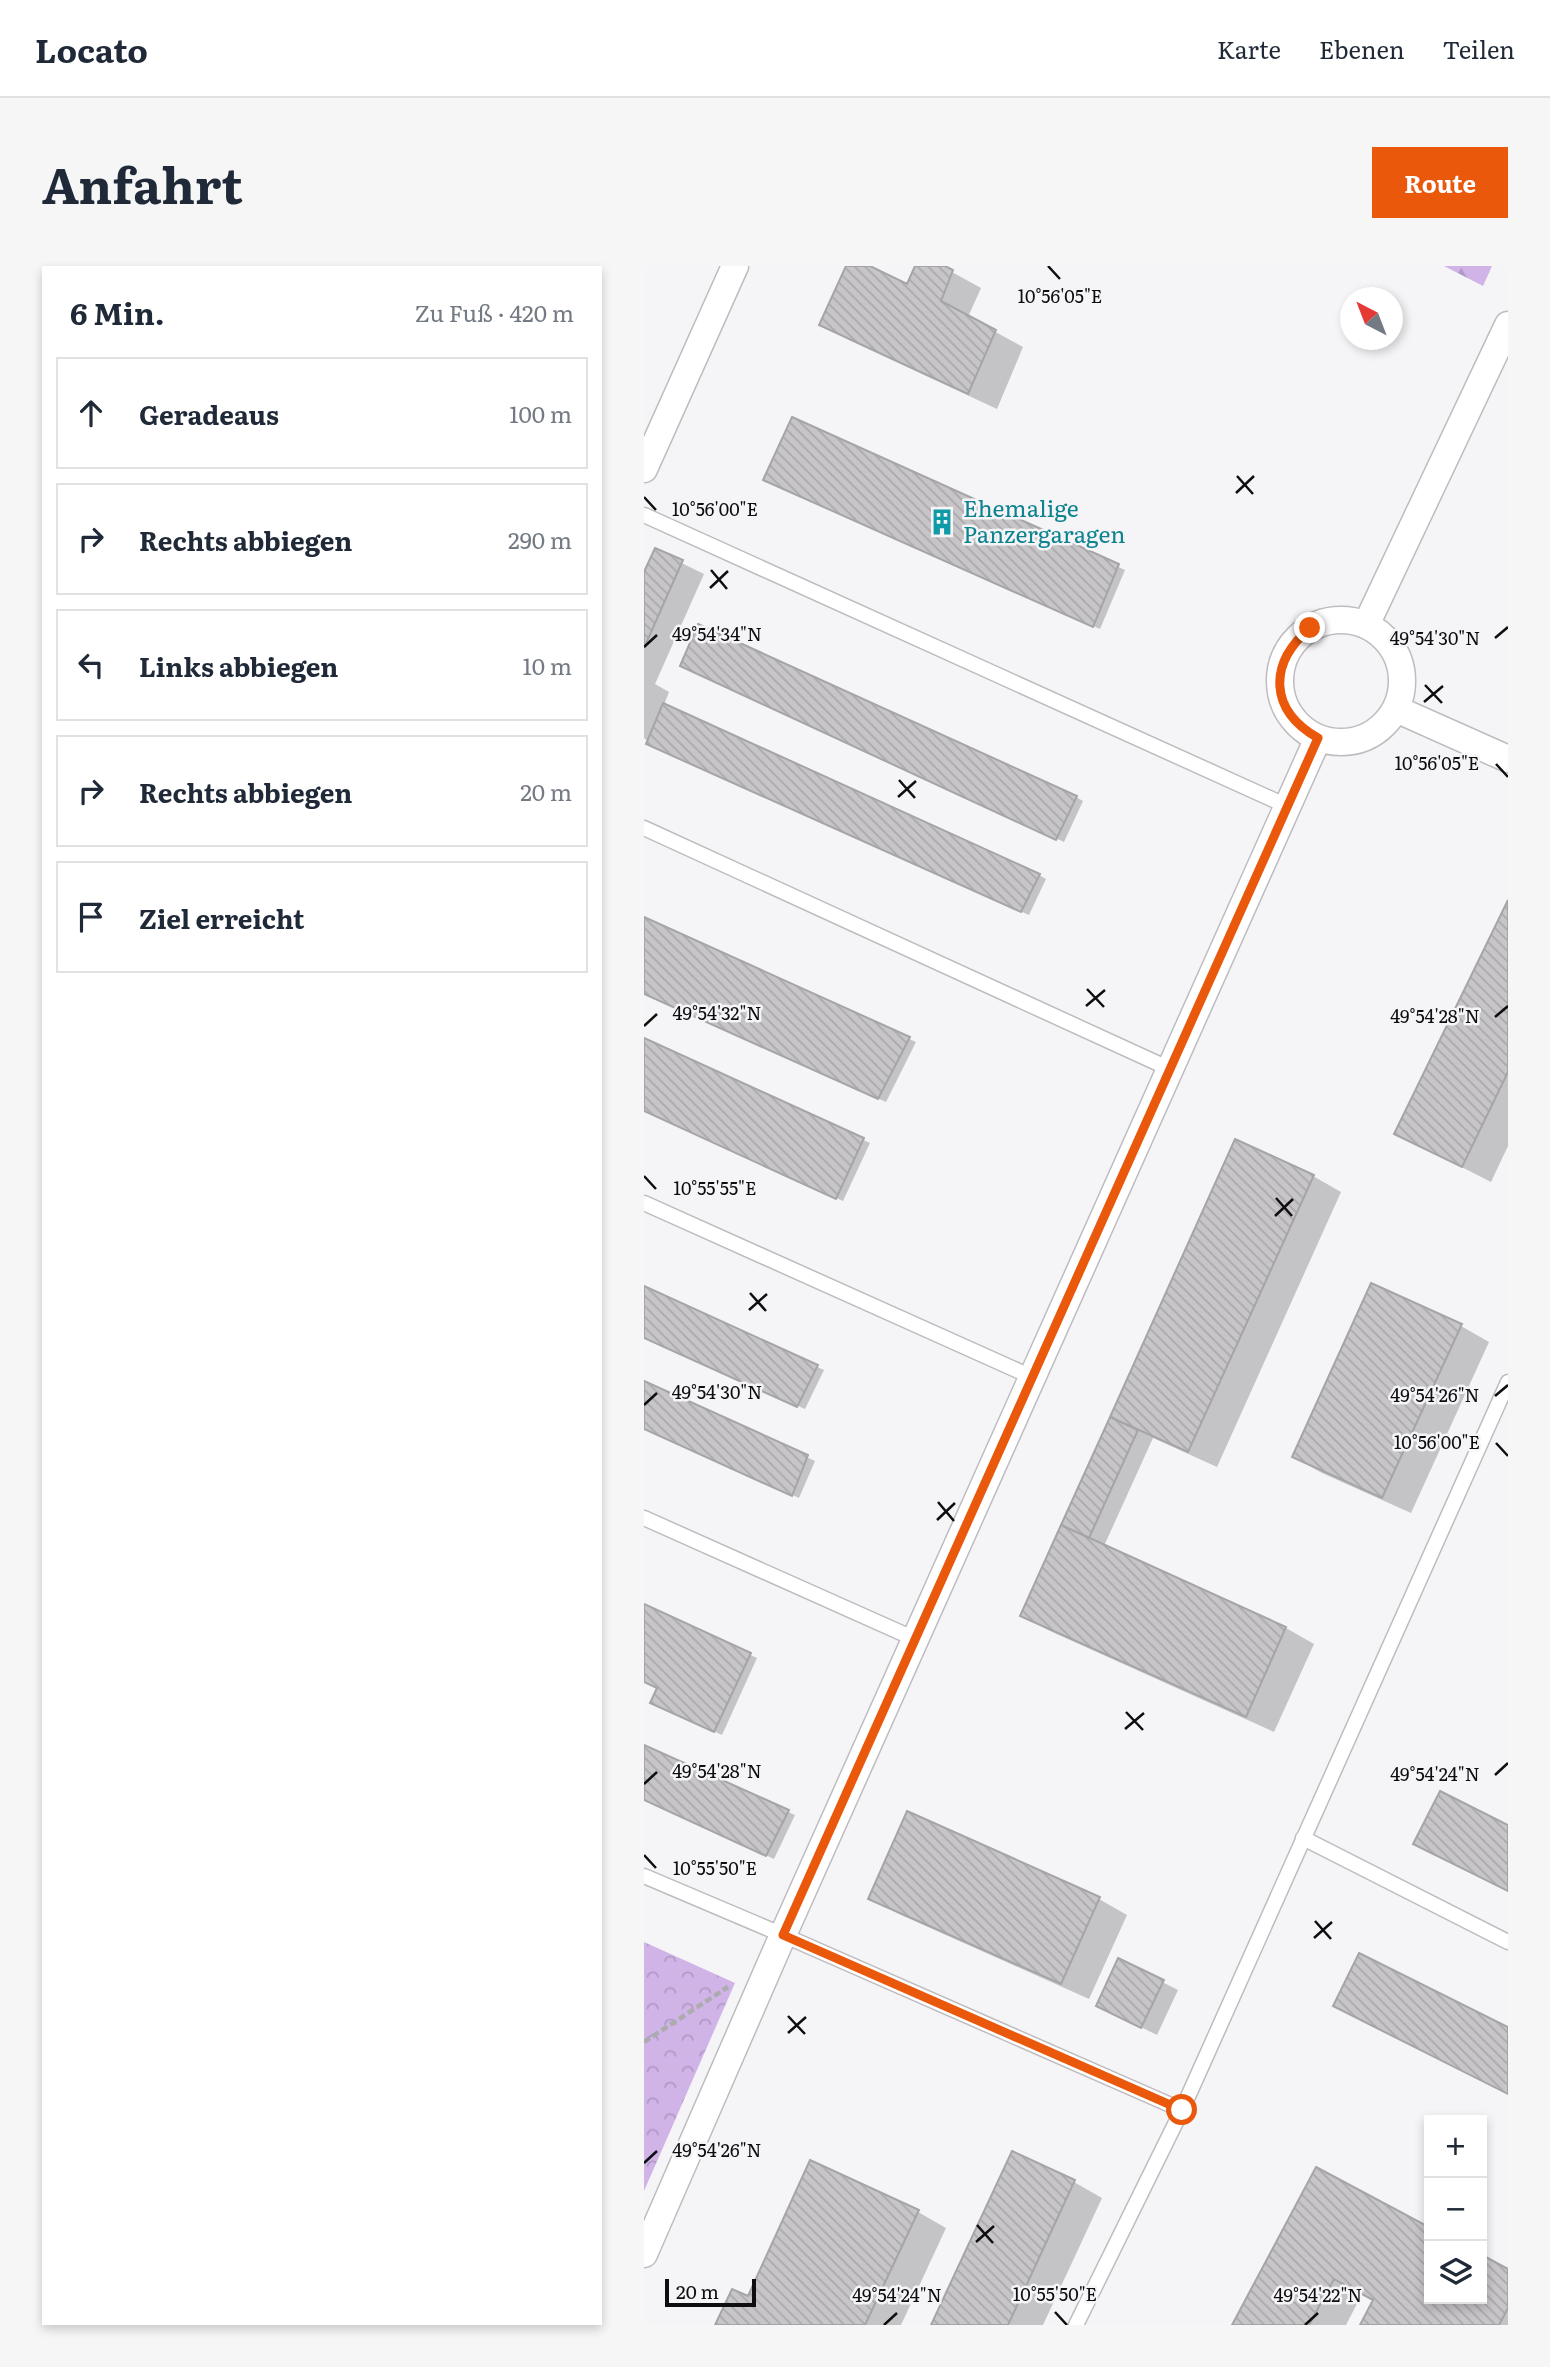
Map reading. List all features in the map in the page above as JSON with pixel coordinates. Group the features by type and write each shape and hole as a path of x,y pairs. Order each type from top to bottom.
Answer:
{"street":[{"path":"644,468 653,426 735,266"},
{"path":"1366,625 1508,325"},
{"path":"1347,620 1366,625 1383,636 1395,652 1402,670 1402,690 1396,709 1382,727 1362,739 1340,743 1318,738 1301,729 1288,714 1281,696 1280,676 1284,657 1295,641 1310,628 1328,621 1347,620"},
{"path":"1396,709 1508,759"},
{"path":"644,2254 783,1935 1318,738"}],"lane":[{"path":"644,515 1287,806"},
{"path":"644,828 1170,1069"},
{"path":"644,1203 1032,1377"},
{"path":"1076,2325 1182,2110 1508,1382"},
{"path":"644,1518 915,1639"},
{"path":"1303,1839 1508,1942"},
{"path":"644,1876 1182,2110"}],"path":[{"path":"644,2042 735,1983"}],"green space":[{"path":"1444,266 1492,266 1483,286"},
{"path":"644,1942 735,1983 644,2191"}],"building":[{"path":"846,266 870,266 907,284 915,266 945,266 953,270 941,301 996,330 968,394 819,325"},
{"name":"Ehemalige Panzergaragen","path":"792,417 1119,564 1093,627 763,480"},
{"path":"655,548 683,560 644,648 644,572"},
{"path":"698,624 1077,796 1056,840 680,666"},
{"path":"663,703 1040,874 1021,912 646,744"},
{"path":"1508,900 1508,1072 1462,1167 1394,1134"},
{"path":"644,917 910,1037 878,1099 644,994"},
{"path":"644,1038 864,1138 836,1199 644,1111"},
{"path":"1235,1139 1314,1175 1188,1452 1110,1417"},
{"path":"1371,1283 1462,1324 1382,1498 1292,1457"},
{"path":"644,1286 818,1365 797,1407 644,1338"},
{"path":"644,1381 808,1455 792,1496 644,1429"},
{"path":"1110,1417 1138,1430 1089,1538 1061,1525"},
{"path":"1061,1525 1286,1627 1246,1717 1020,1616"},
{"path":"644,1604 751,1653 714,1732 650,1703 657,1688 644,1682"},
{"path":"644,1745 789,1810 766,1856 644,1800"},
{"path":"1440,1791 1508,1825 1508,1891 1413,1844"},
{"path":"907,1811 1100,1897 1061,1984 868,1899"},
{"path":"1359,1953 1508,2027 1508,2094 1333,2006"},
{"path":"1118,1958 1164,1980 1141,2028 1096,2006"},
{"path":"1012,2151 1075,2180 1008,2325 931,2325"},
{"path":"810,2160 919,2210 865,2325 715,2325 732,2289 748,2296"},
{"path":"1316,2167 1424,2224 1424,2304 1487,2304 1487,2258 1508,2269 1508,2308 1499,2325 1360,2325 1373,2300 1334,2279 1309,2325 1232,2325"}],"place":[{"name":"Ehemalige Panzergaragen","path":"942,522"}],"route":[{"path":"1182,2110 783,1935 1318,738 1301,729 1288,714 1281,696 1280,676 1284,657 1295,641 1310,628"}]}
